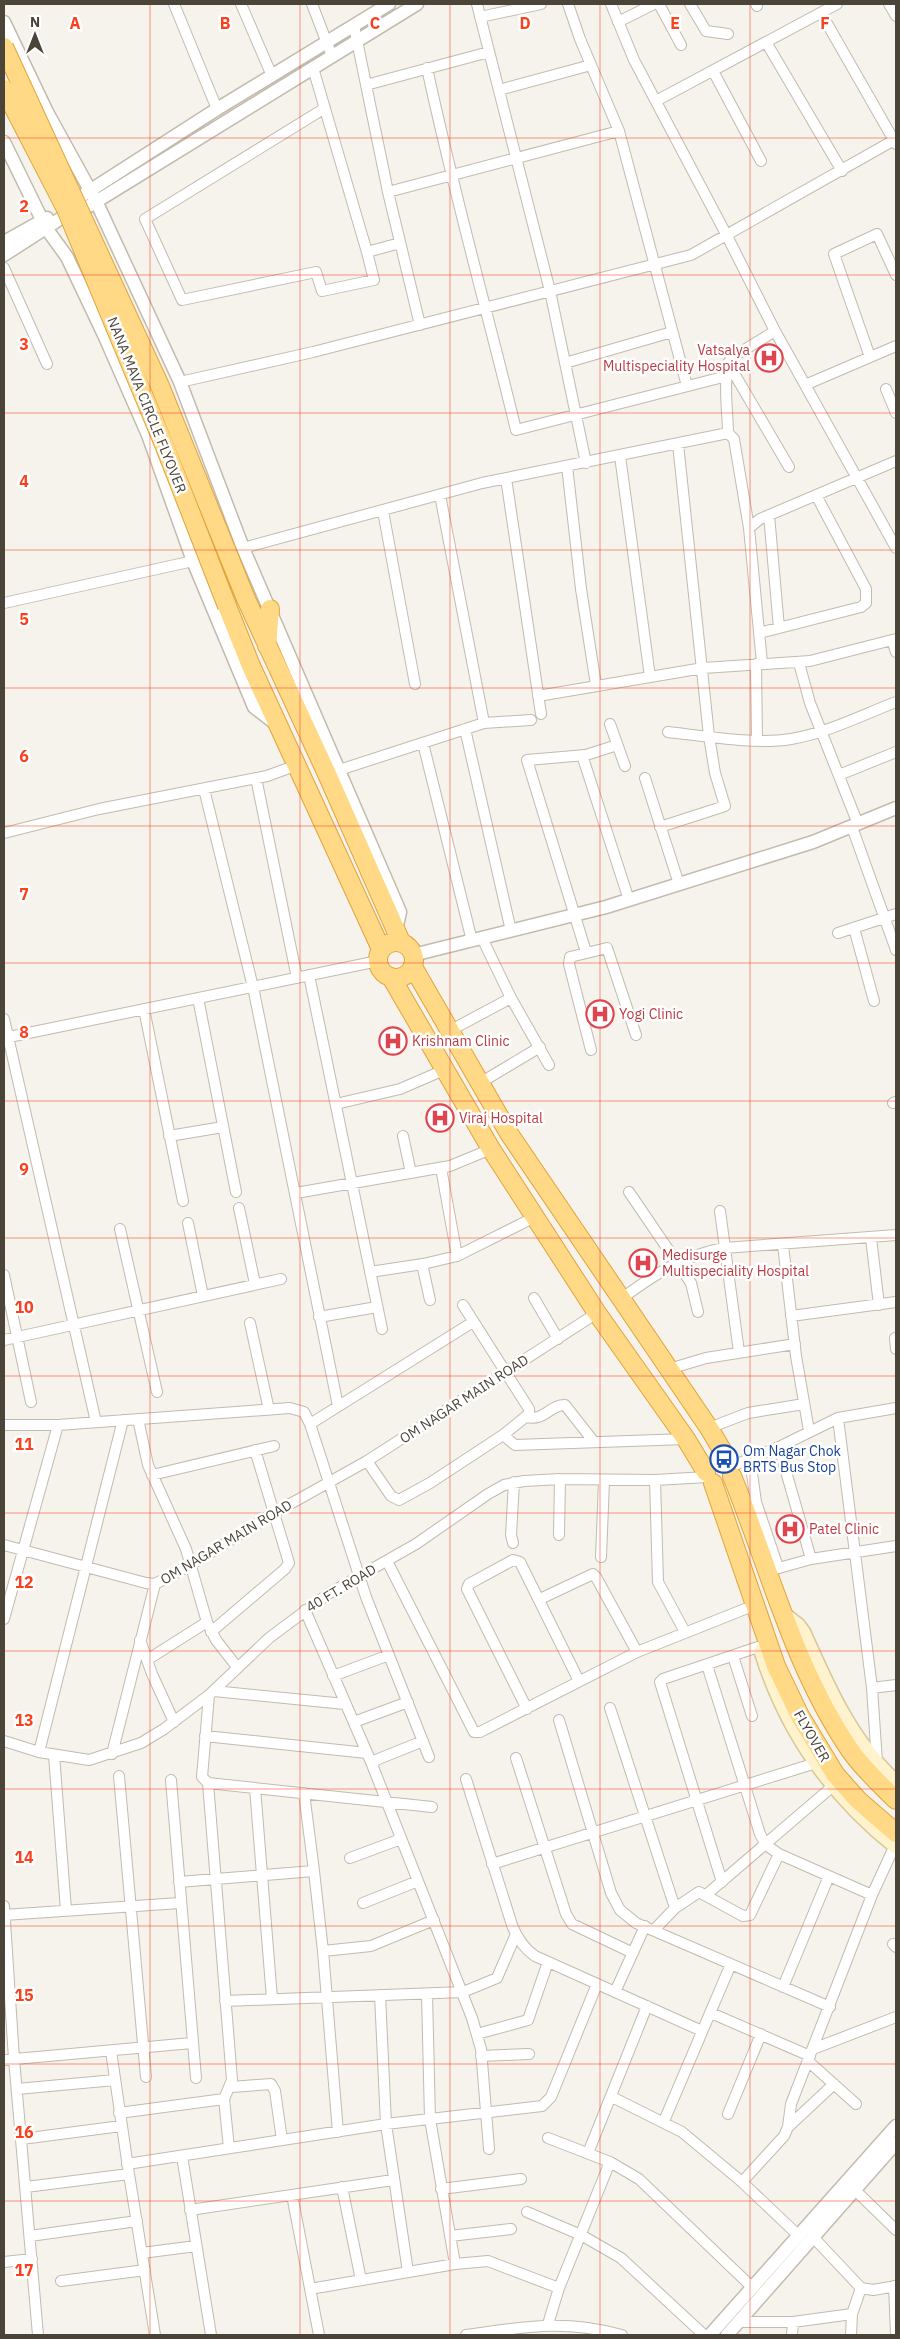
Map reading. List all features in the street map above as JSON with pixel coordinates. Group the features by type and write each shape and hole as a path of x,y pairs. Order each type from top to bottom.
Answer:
{"highway":[{"name":"NANA MAVA CIRCLE FLYOVER","path":"4,47 160,386 246,599 267,646 334,772 406,949 480,1083"},
{"name":"NANA MAVA CIRCLE FLYOVER","path":"4,89 66,209 165,447 251,666 297,765 380,955 385,973 391,977 491,1149"},
{"path":"267,646 270,609"},
{"path":"380,955 387,944 406,949 407,976 391,977"},
{"name":"FLYOVER","path":"480,1083 510,1135 709,1428 731,1468 773,1569 785,1616 801,1658 824,1706 856,1758 896,1800"},
{"name":"FLYOVER","path":"491,1149 598,1313 686,1438 709,1477 776,1666 800,1716 834,1780 858,1800 896,1842"},
{"path":"709,1477 707,1467 714,1460 719,1458 731,1468"}],"main road":[{"path":"757,1611 757,1630 774,1688 791,1722 816,1763 834,1780"},
{"path":"785,1616 798,1626 847,1723 877,1764 896,1783"}],"street":[{"path":"174,4 217,109"},
{"path":"241,4 272,76"},
{"path":"312,4 332,56"},
{"path":"4,255 65,212 75,218 80,215 79,205 217,109 389,4"},
{"path":"93,196 313,68 417,4"},
{"path":"477,4 550,291 586,462"},
{"path":"480,17 541,4"},
{"path":"568,4 619,131 687,386"},
{"path":"611,4 634,60 775,331 896,548"},
{"path":"618,22 654,4"},
{"path":"659,4 681,46"},
{"path":"690,4 706,32 728,34"},
{"path":"656,101 766,42 821,9 837,4"},
{"path":"889,4 896,16"},
{"path":"180,382 313,352 691,255 896,141 821,9"},
{"path":"4,22 47,112 93,196 180,382 243,548 270,609 334,772 484,723 531,720"},
{"path":"354,26 388,192 420,324"},
{"path":"766,42 842,172"},
{"path":"366,84 489,52"},
{"path":"499,90 591,65"},
{"path":"313,68 374,280 322,291 316,272 182,300 145,219 324,108"},
{"path":"427,68 451,176 516,430 727,376"},
{"path":"713,70 761,161"},
{"path":"388,192 619,131"},
{"path":"4,142 44,225 67,257 105,337 148,435 193,561 254,707 279,727"},
{"path":"4,242 44,225"},
{"path":"870,357 834,254 877,234 896,275"},
{"path":"367,252 400,243"},
{"path":"4,268 47,364"},
{"path":"757,740 758,633 749,528 734,439 728,433 727,376 728,364 731,358 775,331"},
{"path":"565,363 672,332"},
{"path":"806,385 896,346"},
{"path":"728,364 789,467"},
{"path":"886,389 896,413"},
{"path":"243,548 506,478 728,433"},
{"path":"660,826 725,806 715,773 709,736 678,444"},
{"path":"620,456 650,677"},
{"path":"749,528 769,515 896,461"},
{"path":"566,466 581,589 596,685"},
{"path":"506,478 542,714"},
{"path":"440,495 484,723"},
{"path":"758,633 861,607 866,604 866,589 816,495"},
{"path":"383,511 415,684"},
{"path":"769,515 779,628"},
{"path":"4,604 193,561"},
{"path":"538,696 703,668 799,662 894,640 896,652"},
{"path":"799,662 810,702 839,775 896,950"},
{"path":"668,732 757,740 790,739 822,730 896,702"},
{"path":"610,724 625,766"},
{"path":"465,729 511,931"},
{"path":"423,743 477,940 549,1065"},
{"path":"586,952 527,760 582,755 617,745"},
{"path":"839,775 896,752"},
{"path":"582,755 628,900"},
{"path":"4,833 100,809 256,778 297,765"},
{"path":"256,778 297,978"},
{"path":"645,778 679,884"},
{"path":"204,788 253,987 338,1406"},
{"path":"406,949 477,940 628,900 813,842 896,808"},
{"path":"838,933 896,914"},
{"path":"854,928 874,1001"},
{"path":"591,1050 568,960 570,957 604,948 610,951 636,1035"},
{"path":"6,1038 309,976 380,955"},
{"path":"309,976 382,1329"},
{"path":"198,998 236,1192"},
{"path":"451,1030 511,998"},
{"path":"144,1009 183,1201"},
{"path":"4,1019 6,1038 96,1422"},
{"path":"480,1083 540,1047"},
{"path":"336,1104 400,1089 444,1070"},
{"path":"169,1136 223,1128"},
{"path":"403,1136 410,1173"},
{"path":"296,1193 442,1168 462,1162 491,1149"},
{"path":"442,1168 458,1256"},
{"path":"629,1192 678,1261 691,1283 698,1312"},
{"path":"239,1208 255,1284"},
{"path":"720,1211 739,1352"},
{"path":"370,1272 458,1256 535,1217"},
{"path":"188,1223 202,1296"},
{"path":"120,1229 157,1392"},
{"path":"621,1299 678,1261 705,1252 724,1248 896,1235"},
{"path":"871,1238 879,1305"},
{"path":"783,1244 791,1316 809,1431"},
{"path":"422,1264 430,1300"},
{"path":"4,1275 31,1402"},
{"path":"4,1340 73,1323 281,1279"},
{"path":"534,1298 558,1339"},
{"path":"791,1316 896,1302"},
{"path":"368,1461 392,1496 399,1500 430,1483 503,1435 526,1417 529,1409 463,1306"},
{"path":"319,1317 377,1307"},
{"name":"OM NAGAR MAIN ROAD","path":"4,1545 155,1584 192,1564 274,1512 368,1461 598,1313"},
{"path":"310,1424 473,1322"},
{"path":"250,1323 269,1410"},
{"path":"669,1369 706,1358 795,1344"},
{"path":"709,1428 748,1413 804,1404"},
{"path":"526,1417 540,1418 560,1405 565,1405 594,1442"},
{"path":"731,1468 838,1418 896,1408"},
{"path":"4,1425 58,1425 269,1410 297,1409 304,1412 310,1424 359,1575 388,1655 429,1757"},
{"path":"838,1418 872,1688 877,1764"},
{"path":"39,1752 88,1566 123,1420"},
{"path":"138,1420 152,1475 192,1564 209,1627 237,1667"},
{"path":"4,1620 58,1425"},
{"path":"503,1435 515,1445 686,1438"},
{"path":"152,1475 274,1446"},
{"path":"779,1447 811,1559"},
{"path":"147,1660 209,1627 288,1566 290,1560 255,1450"},
{"path":"750,1458 756,1502 773,1569 811,1559 896,1546"},
{"name":"40 FT. ROAD","path":"4,1740 39,1752 89,1760 141,1743 174,1722 212,1693 237,1667 305,1610 359,1575 387,1561 435,1532 488,1494 514,1482 655,1480 709,1477"},
{"path":"559,1535 560,1480"},
{"path":"655,1480 658,1582 685,1632"},
{"path":"601,1557 604,1481"},
{"path":"513,1543 511,1535 514,1482"},
{"path":"527,1709 467,1589 469,1584 517,1560 540,1599 579,1681"},
{"path":"387,1561 474,1732 480,1732 527,1709 637,1652 685,1632 757,1611"},
{"path":"540,1599 593,1574 637,1652"},
{"path":"112,1754 155,1584"},
{"path":"305,1610 369,1757 463,1992 477,2034 481,2056 489,2148"},
{"path":"140,1640 174,1722"},
{"path":"722,1882 695,1802 660,1682 662,1679 761,1646"},
{"path":"333,1676 388,1655"},
{"path":"733,1656 752,1716"},
{"path":"707,1665 760,1834 766,1845 779,1854 872,1895"},
{"path":"872,1688 896,1685"},
{"path":"345,1704 212,1693 202,1777 208,1783 432,1807"},
{"path":"354,1722 408,1702"},
{"path":"610,1708 674,1908"},
{"path":"559,1720 615,1902 627,1917 830,2007"},
{"path":"206,1736 369,1757 423,1741"},
{"path":"54,1755 66,1910"},
{"path":"516,1758 561,1904 572,1924 633,1953"},
{"path":"492,1864 816,1763"},
{"path":"119,1776 146,2077"},
{"path":"466,1779 516,1934 528,1951 548,1962 702,2031"},
{"path":"171,1780 196,2078"},
{"path":"706,1896 766,1845 834,1780"},
{"path":"208,1783 230,2087 224,2099 229,2148"},
{"path":"255,1788 272,1999"},
{"path":"304,1793 324,1951 338,2132"},
{"path":"350,1858 401,1839"},
{"path":"742,2182 784,2136 788,2127 790,2104 830,2007 872,1895 896,1842"},
{"path":"616,1992 633,1953 650,1928 674,1908 699,1892 743,1916 750,1915 779,1854"},
{"path":"179,1882 314,1872"},
{"path":"783,1987 829,1876"},
{"path":"363,1903 418,1881"},
{"path":"38,2335 17,2089 9,2060 4,1912 180,1904"},
{"path":"324,1951 371,1946 434,1920"},
{"path":"225,2001 463,1992 498,1978 516,1934"},
{"path":"477,2034 528,2020 548,1962"},
{"path":"664,2121 731,1964"},
{"path":"26,2187 128,2169 182,2156 229,2148 386,2124 537,2107 548,2102 598,1984"},
{"path":"427,1994 430,2119 455,2264"},
{"path":"380,1995 386,2124 408,2272"},
{"path":"588,2153 647,2006"},
{"path":"711,2013 810,2055 834,2084 856,2104"},
{"path":"810,2055 896,2017"},
{"path":"728,2114 761,2034"},
{"path":"9,2060 192,2043"},
{"path":"111,2051 119,2113 156,2335"},
{"path":"481,2056 529,2054"},
{"path":"17,2089 115,2080"},
{"path":"230,2087 271,2084 275,2091 282,2140"},
{"path":"788,2127 834,2084"},
{"path":"612,2097 664,2121 682,2132 742,2182 799,2236"},
{"path":"119,2113 224,2099"},
{"path":"22,2139 122,2126"},
{"path":"727,2335 856,2191 895,2135"},
{"path":"710,2335 799,2236 895,2135"},
{"path":"548,2138 610,2162 639,2179 752,2287"},
{"path":"182,2156 211,2335"},
{"path":"548,2324 559,2288 610,2162"},
{"path":"442,2189 521,2179"},
{"path":"190,2210 393,2180"},
{"path":"342,2187 361,2280"},
{"path":"856,2191 896,2230"},
{"path":"292,2195 319,2335"},
{"path":"527,2212 581,2234 621,2258 704,2335"},
{"path":"30,2236 137,2221"},
{"path":"450,2236 511,2228"},
{"path":"814,2238 861,2288 873,2290 895,2286 896,2335"},
{"path":"142,2253 196,2246"},
{"path":"4,2262 32,2259"},
{"path":"310,2288 455,2264 488,2261 559,2288"},
{"path":"61,2281 145,2270"},
{"path":"851,2335 852,2314 861,2288"},
{"path":"738,2322 793,2322 852,2314"},
{"path":"792,2335 793,2322"},
{"path":"466,2335 522,2331 548,2324 584,2326 622,2335"}],"place":[{"name":"Vatsalya Multispeciality Hospital","path":"769,358"},
{"name":"Yogi Clinic","path":"600,1014"},
{"name":"Krishnam Clinic","path":"393,1041"},
{"name":"Viraj Hospital","path":"440,1118"},
{"name":"Medisurge Multispeciality Hospital","path":"643,1263"},
{"name":"Om Nagar Chok BRTS Bus Stop","path":"724,1459"},
{"name":"Patel Clinic","path":"790,1529"}]}
